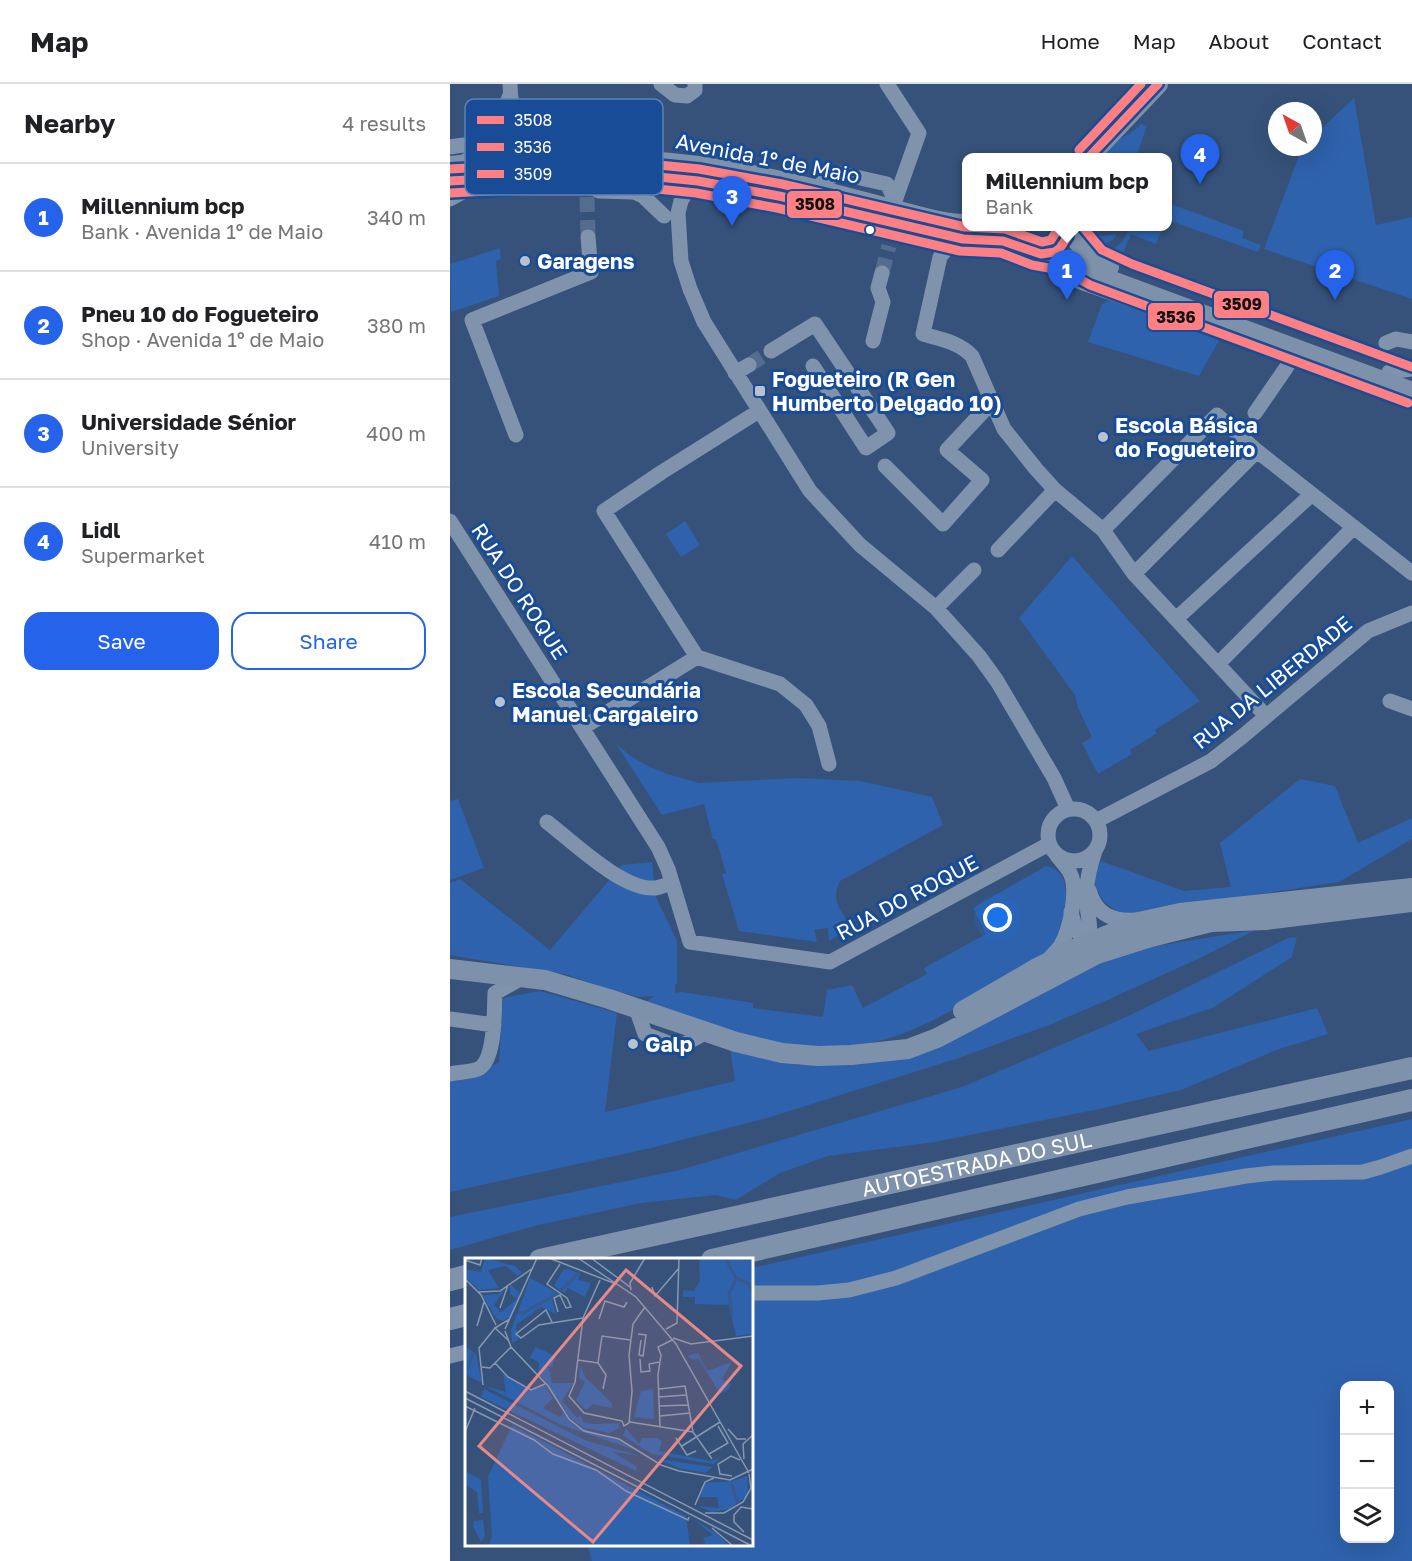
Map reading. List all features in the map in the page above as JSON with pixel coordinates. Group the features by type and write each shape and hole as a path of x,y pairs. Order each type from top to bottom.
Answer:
{"highway":[{"name":"AUTOESTRADA DO SUL","path":"549,1258 1412,1068"},
{"name":"AUTOESTRADA DO SUL","path":"721,1258 1412,1100"},
{"path":"450,1280 465,1276"},
{"path":"450,1318 465,1315"}],"main road":[{"path":"1093,153 1158,84"},
{"name":"Avenida 1º de Maio","path":"663,162 698,165 894,204 962,230"},
{"name":"Avenida 1º de Maio","path":"663,177 698,181 779,196 922,230 962,231"},
{"name":"Avenida 1º de Maio","path":"965,231 1069,260 1104,278 1412,393"},
{"path":"1019,231 1020,240 1035,252 1054,252 1065,243 1068,231"},
{"path":"1071,231 1095,260 1127,275 1412,380"},
{"path":"840,1055 875,1049 919,1034 1088,942 1139,922 1180,913 1235,906 1412,888"},
{"path":"450,969 545,980 736,1042 782,1053 818,1056 871,1053 908,1048 937,1038 1097,954 1151,937 1211,922 1266,920 1412,902"}],"street":[{"path":"661,84 675,95 687,96 695,90 695,84"},
{"path":"887,84 919,133 894,204"},
{"path":"450,147 465,145"},
{"path":"452,171 465,161"},
{"path":"698,181 688,189 681,201 678,213 681,261 704,322 810,491 860,545 936,608 979,656 997,681 1054,778 1068,809"},
{"path":"450,199 465,191"},
{"path":"641,195 664,216"},
{"name":"Avenida 1º de Maio","path":"779,196 809,214 890,239 922,230"},
{"path":"922,230 937,243 940,257 923,334 966,349 976,363 1004,429 1035,469 1055,490 1103,530 1134,574 1266,716"},
{"path":"940,257 950,244 965,231"},
{"path":"516,435 472,320 591,272 588,237"},
{"path":"873,341 883,302 878,288 882,273"},
{"path":"771,351 815,324 888,433 866,447 813,366"},
{"path":"1386,343 1396,339 1412,342"},
{"path":"1255,413 1286,368 1296,349"},
{"path":"735,374 749,365"},
{"path":"1389,372 1412,369"},
{"path":"885,466 943,524 982,480 947,450 992,402"},
{"path":"759,411 662,471 603,511 697,657 780,684 806,705 819,726 829,764"},
{"path":"1103,530 1217,415 1257,451 1412,573"},
{"path":"1134,574 1257,451"},
{"path":"998,550 1055,490"},
{"path":"1176,619 1312,494"},
{"name":"RUA DO ROQUE","path":"450,521 647,826 658,846 672,883 690,942 830,962 1053,850"},
{"path":"1218,664 1354,527"},
{"path":"936,608 975,570"},
{"name":"RUA DA LIBERDADE","path":"1096,821 1210,761 1244,736 1368,631 1412,613"},
{"path":"582,728 697,657"},
{"path":"1390,701 1412,709"},
{"path":"987,1012 1020,987 1076,956 1088,942 1090,929 1087,882 1089,866 1099,843 1100,834 1096,821 1087,812 1079,809 1068,809 1054,817 1047,833 1053,850 1070,874 1074,892 1062,943 1037,968"},
{"path":"547,822 625,881 655,888 672,883"},
{"path":"1053,850 1065,860 1073,862 1089,857 1095,851"},
{"path":"1087,882 1092,900 1098,908 1112,918 1129,920 1161,917"},
{"path":"1071,912 1075,928 1080,936 1098,945 1168,925 1211,922"},
{"path":"450,1074 478,1069 485,1063 494,1025 495,993 522,978"},
{"path":"450,1019 494,1025"},
{"path":"753,1293 818,1293 849,1290 896,1278 1079,1209 1127,1197 1273,1173 1363,1172 1412,1156"},
{"path":"450,1356 465,1352"}],"shaded area":[{"path":"1354,98 1376,225 1412,217 1412,299 1264,249 1299,156 1322,156 1322,128"},
{"path":"1141,124 1147,126 1137,153 1105,153 1115,142"},
{"path":"1172,204 1244,231 1242,238 1261,245 1258,252 1172,221"},
{"path":"1083,231 1106,236 1115,234 1116,236 1109,242 1092,245"},
{"path":"1128,231 1161,231 1156,244 1131,234 1121,258 1104,251 1114,248"},
{"path":"500,248 501,259 496,261 499,296 451,312 450,264"},
{"path":"1115,298 1222,335 1199,376 1088,342 1102,304"},
{"path":"685,521 700,545 681,557 666,534"},
{"path":"1072,556 1200,701 1155,730 1157,733 1130,750 1132,754 1098,774 1082,743 1092,737 1078,708 1075,695 1019,618"},
{"path":"616,744 632,757 650,767 699,783 796,778 860,781 932,797 943,825 840,881 836,900 851,927 829,941 828,928 814,930 817,942 739,931 722,874 726,873 716,839 713,839 704,804 662,815"},
{"path":"1300,779 1335,786 1358,843 1412,818 1412,839 1339,882 1123,915 1104,902 1095,886 1094,870 1101,861 1184,891 1231,887 1220,843"},
{"path":"458,799 484,868 450,880 450,801"},
{"path":"652,862 656,897 677,941 675,993 682,992 753,1003 753,1008 823,1017 827,990 852,985 863,1008 927,974 924,968 986,934 973,908 1046,866 1057,871 1063,879 1066,903 1060,929 1051,949 976,997 936,1019 896,1036 852,1045 803,1046 757,1040 643,1004 654,996 639,997 607,989 568,975 450,955 450,883 460,879 550,950 622,865"},
{"path":"1255,930 1103,1002 1049,1025 959,1058 767,1118 651,1148 450,1192 450,1078 481,1071 499,1062 503,998 540,991 617,1013 605,1112 735,1081 730,1049 798,1065 849,1062 904,1053 1114,953"},
{"path":"1297,937 1292,957 1214,1007 1136,1034 1149,1051 1317,1008 1328,1034 1279,1049 1181,1090 935,1142 828,1156 780,1173 736,1200 716,1195 641,1203 534,1226 450,1250 450,1217 680,1170 962,1087 1124,1018 1288,938"},
{"path":"1412,1119 1412,1561 592,1561 587,1546 753,1546 753,1268"}],"tunnel":[{"path":"587,197 588,237"},
{"path":"882,273 889,246"},
{"path":"749,365 771,351"}],"transit line":[{"name":"3509","path":"1079,150 1141,84"},
{"name":"3508","path":"1093,153 1158,84"},
{"name":"3509","path":"663,165 699,169 782,184 962,226"},
{"name":"3509","path":"450,169 465,168"},
{"name":"3508","path":"663,177 698,181 779,196 963,239 1003,241 1041,254 1055,252 1060,248 1068,231"},
{"name":"3508","path":"450,181 465,180"},
{"name":"3536","path":"663,190 696,193 777,208 960,251 1001,253 1032,265 1065,271 1090,285 1408,403"},
{"name":"3536","path":"451,193 465,192"},
{"name":"3509","path":"1011,231 1042,242 1051,240 1056,231"},
{"name":"3509","path":"1086,231 1102,250 1132,264 1412,367"}],"place":[{"name":"Lidl","path":"1200,184"},
{"name":"Universidade Sénior","path":"732,226"},
{"name":"Garagens","path":"525,261"},
{"name":"Millennium bcp","path":"1067,300"},
{"name":"Pneu 10 do Fogueteiro","path":"1335,300"},
{"name":"Fogueteiro (R Gen Humberto Delgado 10)","path":"760,391"},
{"name":"Escola Básica do Fogueteiro","path":"1103,437"},
{"name":"Escola Secundária Manuel Cargaleiro","path":"500,702"},
{"name":"Galp","path":"633,1044"}]}
